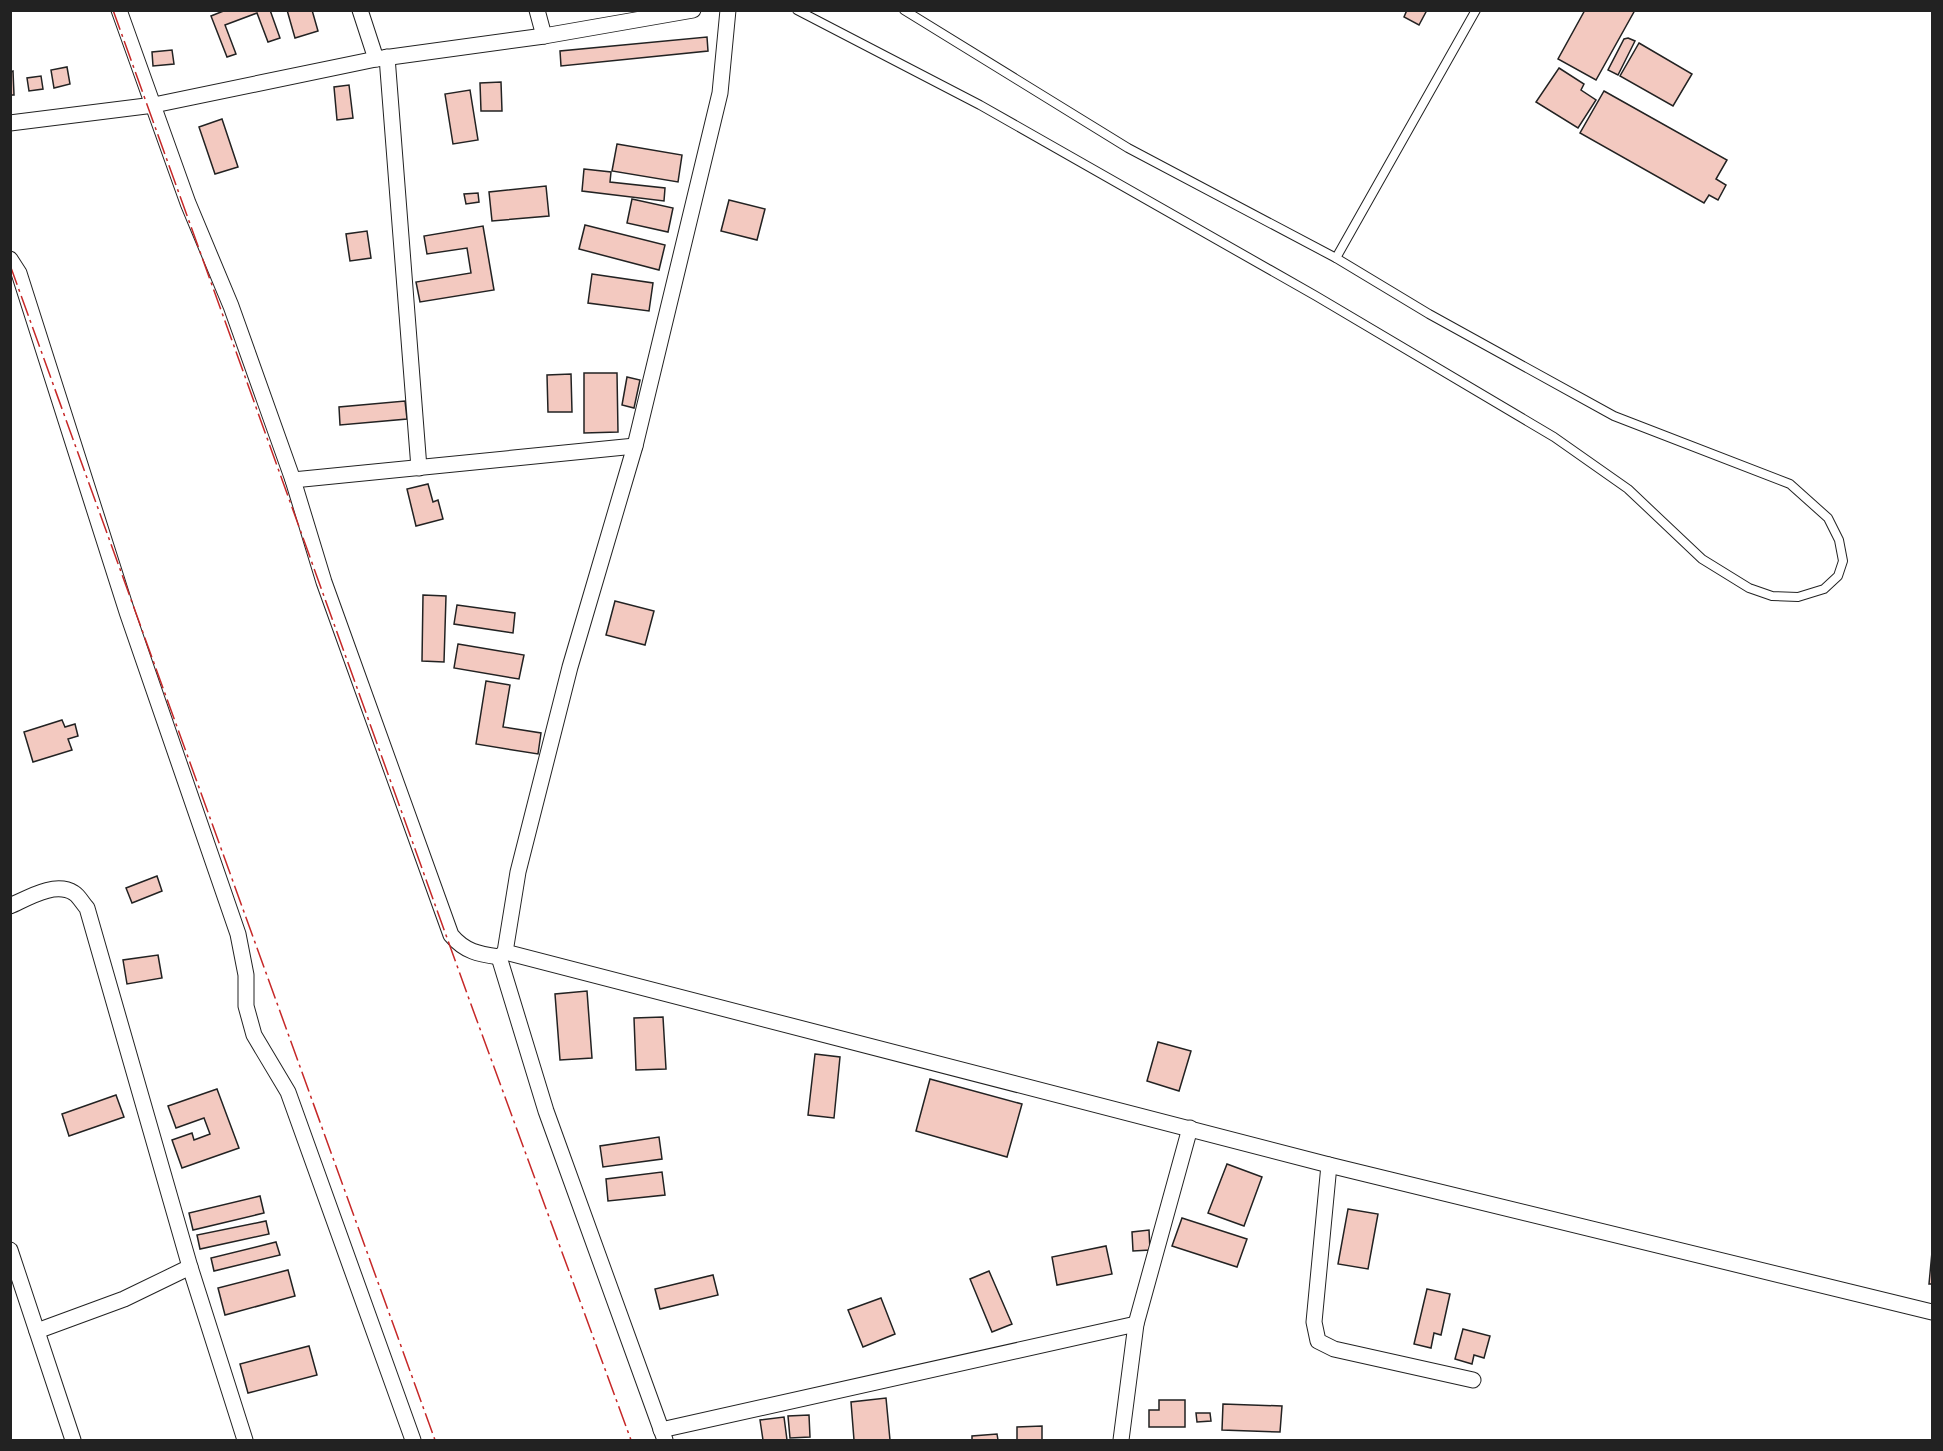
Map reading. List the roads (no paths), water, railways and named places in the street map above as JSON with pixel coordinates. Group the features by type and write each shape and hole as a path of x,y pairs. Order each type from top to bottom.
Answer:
{"street":[{"path":"119,10 188,203 231,306 293,480 324,582 451,935 464,948 480,955 502,954 1329,1165 1932,1311"},
{"path":"360,10 382,58 419,468"},
{"path":"537,10 544,36"},
{"path":"10,123 154,105 382,58 544,36 693,10"},
{"path":"728,10 720,93 635,446 567,678 518,872 502,954 546,1111 663,1435 1136,1324"},
{"path":"10,259 20,273 127,612 238,934 246,975 246,1006 254,1035 288,1092 413,1440"},
{"path":"293,480 635,446"},
{"path":"10,906 40,892 58,889 74,893 87,908 190,1267 244,1440"},
{"path":"1121,1440 1136,1324 1190,1128"},
{"path":"1329,1165 1314,1322 1318,1341 1334,1349 1473,1380"},
{"path":"10,1250 73,1440"},
{"path":"37,1331 124,1299 190,1267"}],"lane":[{"path":"796,10 980,105 1316,296 1554,437 1628,489 1702,559 1749,588 1772,596 1798,597 1824,589 1838,576 1843,561 1839,540 1828,518 1790,484 1614,416 1429,314 1336,258 1128,148 904,10"},
{"path":"1336,258 1476,10"}]}
